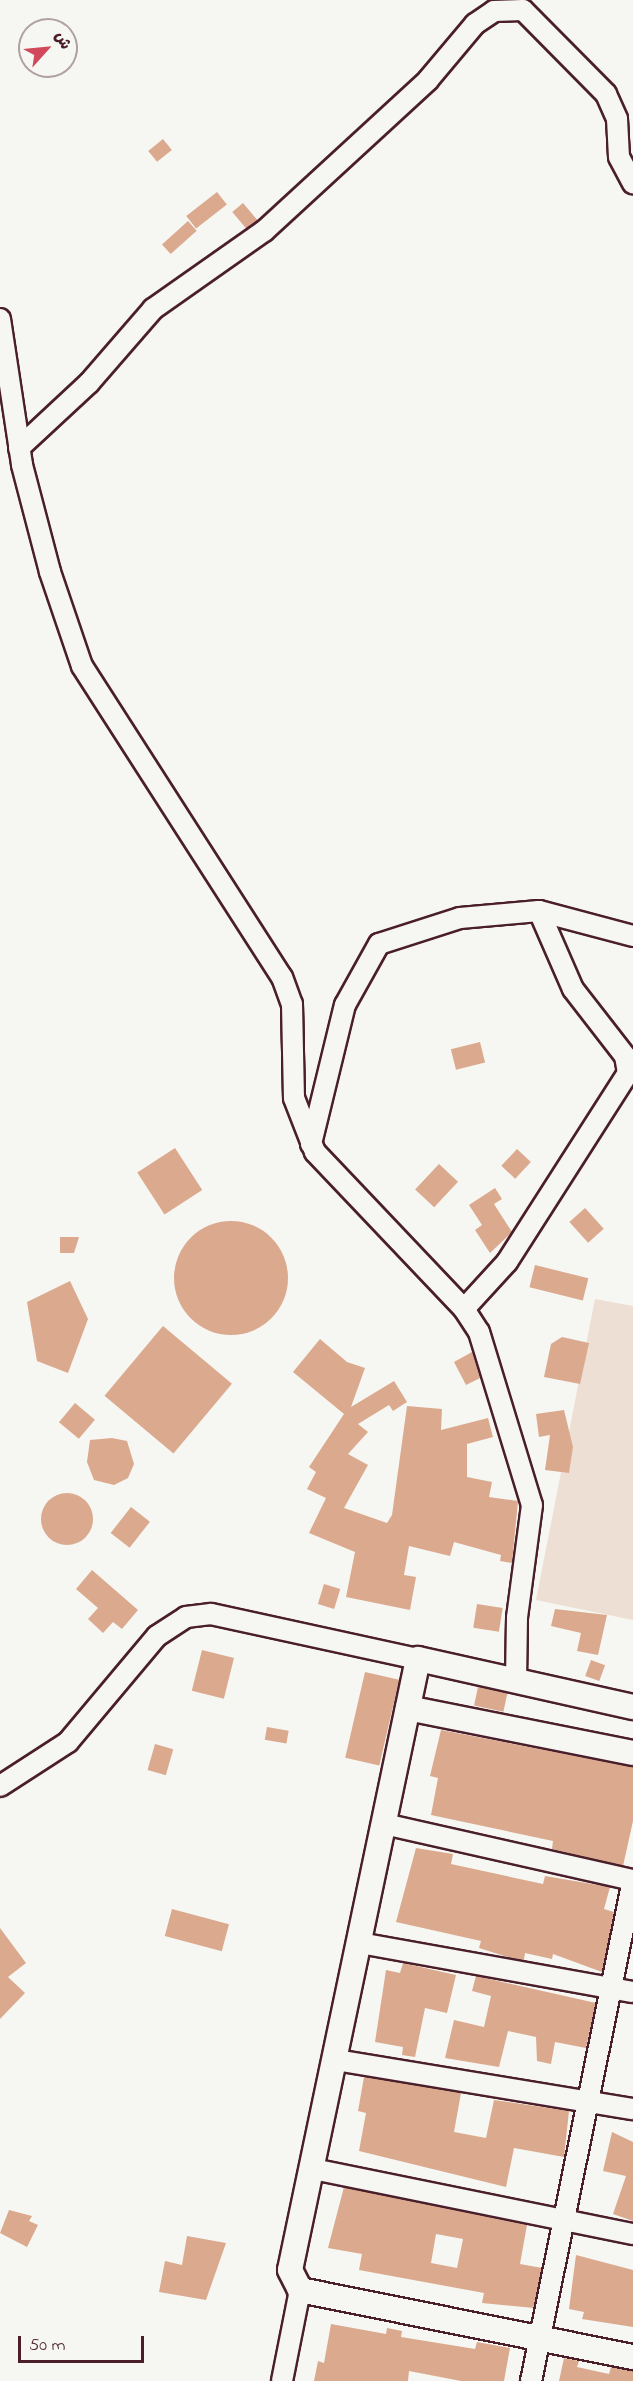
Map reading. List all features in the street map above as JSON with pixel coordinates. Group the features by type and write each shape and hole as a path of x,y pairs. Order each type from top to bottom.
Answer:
{"street":[{"path":"19,448 89,383 153,309 264,231 494,11 524,10 606,94 618,124 619,157 633,183"},
{"path":"0,319 19,448 50,573 82,666 282,977 292,1004 294,1098 311,1144 327,1169 464,1309 486,1350 532,1505 517,1618 516,1680"},
{"path":"311,1144 345,1005 374,949 407,931 460,918 539,911 633,936"},
{"path":"464,1309 507,1262 628,1073 625,1056 573,989 539,911"},
{"path":"0,1786 68,1742 157,1636 186,1617 211,1614 633,1707"},
{"path":"282,2381 300,2290 290,2270 336,2060 418,1659"},
{"path":"408,1708 633,1754"},
{"path":"384,1824 633,1880 610,1987 592,2101 531,2381"},
{"path":"360,1942 633,1992"},
{"path":"336,2060 633,2109"},
{"path":"313,2169 633,2234"},
{"path":"300,2290 633,2357"}],"shaded area":[{"path":"595,1299 633,1306 633,1620 536,1600"}],"building":[{"path":"163,139 172,150 157,162 148,151"},
{"path":"217,192 227,205 196,229 186,216"},
{"path":"243,203 258,221 247,230 232,212"},
{"path":"188,221 197,231 171,254 162,244"},
{"path":"480,1042 485,1062 456,1070 451,1049"},
{"path":"175,1148 202,1190 164,1214 137,1173"},
{"path":"517,1149 531,1162 515,1179 501,1166"},
{"path":"439,1164 458,1182 434,1207 415,1190"},
{"path":"495,1188 502,1199 494,1204 512,1232 490,1253 475,1230 482,1225 469,1205"},
{"path":"585,1208 604,1229 588,1243 569,1222"},
{"path":"231,1221 253,1226 271,1238 283,1256 288,1278 283,1300 271,1318 253,1330 231,1335 209,1330 191,1318 179,1300 174,1278 179,1256 191,1238 209,1226"},
{"path":"60,1237 79,1237 74,1253 60,1253"},
{"path":"535,1265 588,1278 583,1301 529,1287"},
{"path":"70,1281 88,1319 68,1373 37,1361 27,1302"},
{"path":"163,1326 232,1384 173,1454 105,1396"},
{"path":"562,1337 589,1343 580,1384 544,1377 551,1344"},
{"path":"320,1339 347,1362 365,1368 351,1407 394,1381 407,1402 393,1411 389,1405 358,1424 368,1432 348,1454 368,1465 344,1508 387,1523 392,1515 407,1406 442,1409 441,1430 488,1418 493,1437 467,1444 467,1477 492,1482 489,1497 518,1501 512,1563 500,1561 501,1555 454,1542 450,1556 409,1546 404,1575 416,1577 410,1610 346,1597 355,1552 309,1533 326,1498 307,1489 316,1472 309,1467 344,1414 293,1372"},
{"path":"472,1352 480,1378 466,1385 454,1362"},
{"path":"75,1403 95,1420 79,1439 59,1422"},
{"path":"564,1410 573,1447 569,1473 545,1470 550,1435 539,1437 536,1414"},
{"path":"112,1438 127,1441 134,1464 128,1478 114,1485 94,1480 87,1462 90,1440"},
{"path":"62,1493 72,1493 86,1500 93,1519 86,1538 72,1545 62,1545 52,1541 45,1534 41,1524 41,1514 45,1504 52,1497"},
{"path":"131,1507 150,1522 130,1548 111,1533"},
{"path":"92,1570 138,1610 122,1629 113,1622 103,1633 88,1619 98,1608 76,1589"},
{"path":"324,1584 340,1589 334,1609 318,1604"},
{"path":"477,1604 503,1608 499,1632 473,1628"},
{"path":"555,1609 607,1615 598,1655 577,1651 581,1633 551,1626"},
{"path":"202,1650 234,1658 224,1699 192,1691"},
{"path":"591,1660 605,1665 599,1681 585,1676"},
{"path":"365,1672 399,1680 379,1766 345,1758"},
{"path":"478,1687 507,1693 503,1712 474,1706"},
{"path":"267,1727 289,1731 286,1744 265,1740"},
{"path":"441,1730 633,1767 633,1821 623,1866 552,1849 553,1841 431,1815 438,1778 430,1776"},
{"path":"155,1744 173,1749 166,1775 148,1770"},
{"path":"416,1848 453,1854 451,1864 543,1884 545,1876 610,1887 604,1909 614,1912 602,1972 553,1954 552,1959 525,1953 524,1960 511,1958 479,1948 481,1941 396,1922"},
{"path":"172,1909 229,1924 222,1951 165,1936"},
{"path":"0,1928 26,1963 8,1977 25,1993 0,2019"},
{"path":"403,1963 456,1975 447,2013 425,2008 415,2057 402,2055 403,2047 375,2042 386,1970 400,1973"},
{"path":"476,1976 596,2003 586,2048 555,2042 551,2064 537,2061 536,2037 508,2031 499,2067 445,2058 454,2020 484,2027 491,1996 472,1991"},
{"path":"364,2077 461,2093 454,2132 486,2138 494,2100 569,2111 564,2157 514,2148 506,2187 359,2151 366,2113 358,2111"},
{"path":"612,2132 633,2142 633,2221 613,2214 626,2176 603,2171"},
{"path":"344,2187 527,2225 520,2264 542,2268 534,2308 482,2303 484,2293 359,2270 362,2254 328,2248","holes":["436,2234 463,2239 457,2268 431,2263"]},
{"path":"9,2210 32,2216 29,2221 38,2225 27,2247 0,2233"},
{"path":"187,2236 226,2243 206,2300 159,2292 165,2261 182,2265"},
{"path":"576,2255 633,2270 633,2327 582,2319 584,2312 569,2309"},
{"path":"331,2324 386,2334 387,2328 402,2331 401,2337 475,2349 477,2342 510,2348 504,2381 461,2381 409,2371 408,2381 314,2381 318,2361 324,2363"},
{"path":"564,2358 579,2361 577,2367 609,2374 611,2367 633,2371 633,2381 559,2381"}]}
